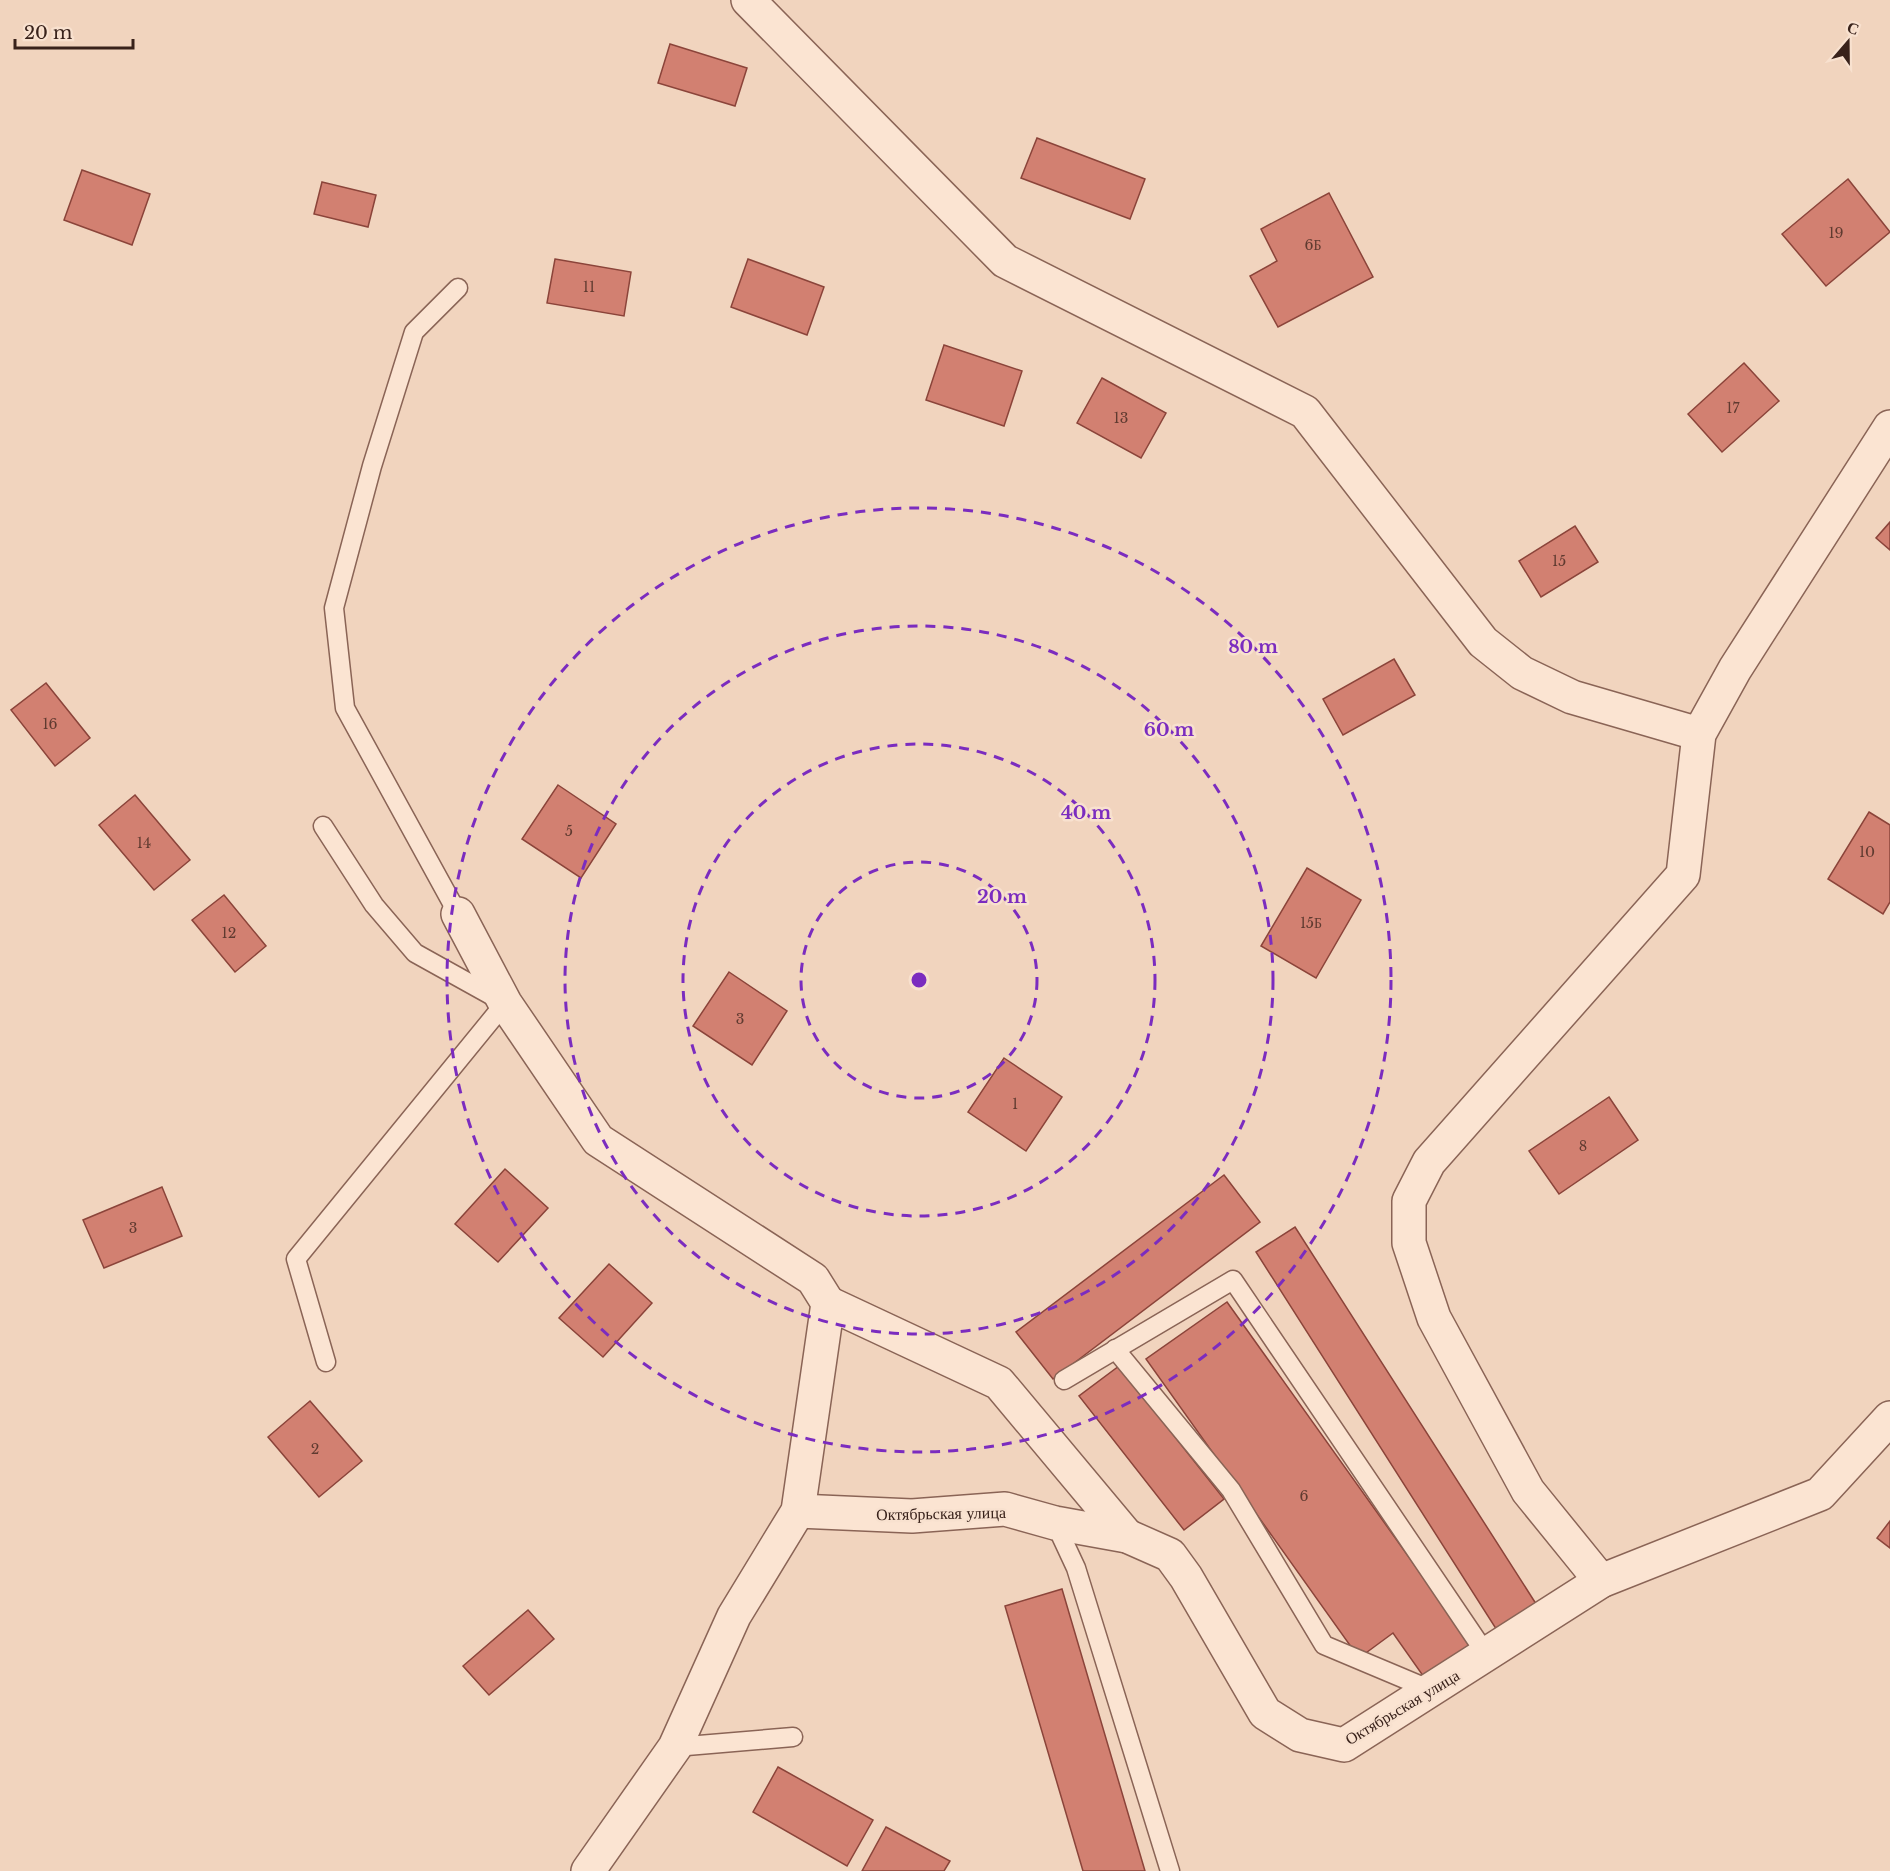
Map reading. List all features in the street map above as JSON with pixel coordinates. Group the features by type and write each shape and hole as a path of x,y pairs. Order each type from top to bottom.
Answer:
{"street":[{"path":"748,0 1005,261 1305,412 1483,642 1522,674 1572,697 1700,734"},
{"path":"1601,1581 1528,1491 1434,1318 1409,1243 1409,1201 1429,1162 1683,875 1700,734 1735,669 1890,427"},
{"path":"458,914 505,1003 598,1140 813,1279 828,1303 999,1383 1127,1536"},
{"path":"588,1871 675,1747 734,1616 798,1511 828,1303"},
{"name":"Октябрьская улица","path":"798,1511 912,1516 1005,1509 1055,1522 1127,1536 1170,1555 1186,1577 1265,1713 1300,1735 1344,1745 1601,1581 1820,1494 1890,1418"}],"lane":[{"path":"458,914 345,708 334,608 372,466 414,332 459,288"},
{"path":"323,826 374,904 415,953 505,1003 296,1259 326,1362"},
{"path":"1064,1380 1233,1280 1486,1654"},
{"path":"1114,1349 1231,1490 1323,1645 1431,1689"},
{"path":"1055,1522 1076,1568 1170,1871"},
{"path":"675,1747 792,1737"}],"building":[{"path":"670,44 747,68 735,106 658,83"},
{"path":"1037,138 1145,179 1130,219 1021,178"},
{"path":"82,170 150,194 132,245 64,220"},
{"path":"1848,179 1890,232 1826,286 1782,234"},
{"path":"322,182 376,195 368,227 314,214"},
{"path":"1329,193 1373,277 1278,327 1250,276 1277,261 1261,229"},
{"path":"555,259 631,272 624,316 547,303"},
{"path":"748,259 824,287 807,335 731,307"},
{"path":"944,345 1022,371 1004,426 926,400"},
{"path":"1744,363 1779,401 1722,452 1688,414"},
{"path":"1102,378 1166,413 1141,458 1077,423"},
{"path":"1890,522 1890,550 1876,538"},
{"path":"1575,526 1598,562 1541,597 1519,561"},
{"path":"1394,659 1415,695 1343,735 1323,699"},
{"path":"46,683 90,738 55,766 11,710"},
{"path":"558,785 616,824 581,878 522,839"},
{"path":"135,795 190,860 154,890 99,825"},
{"path":"1869,812 1890,825 1890,902 1883,914 1828,879"},
{"path":"1307,868 1361,900 1316,978 1261,946"},
{"path":"224,895 266,946 235,972 192,920"},
{"path":"729,972 787,1011 752,1065 693,1026"},
{"path":"1004,1058 1062,1097 1026,1151 968,1112"},
{"path":"1609,1097 1638,1140 1559,1194 1529,1151"},
{"path":"505,1169 548,1208 498,1262 455,1224"},
{"path":"1224,1175 1260,1222 1053,1379 1016,1332"},
{"path":"162,1187 182,1236 104,1268 83,1220"},
{"path":"1295,1227 1540,1610 1500,1635 1256,1252"},
{"path":"609,1264 652,1303 603,1357 559,1318"},
{"path":"1227,1302 1473,1647 1426,1680 1393,1633 1359,1658 1146,1359"},
{"path":"1119,1366 1224,1499 1184,1530 1079,1396"},
{"path":"310,1401 362,1461 319,1497 268,1437"},
{"path":"1890,1521 1890,1548 1877,1538"},
{"path":"1062,1589 1145,1871 1083,1871 1005,1606"},
{"path":"528,1610 554,1639 489,1695 463,1666"},
{"path":"778,1767 873,1820 847,1866 753,1812"},
{"path":"886,1827 950,1861 944,1871 862,1871"}]}
